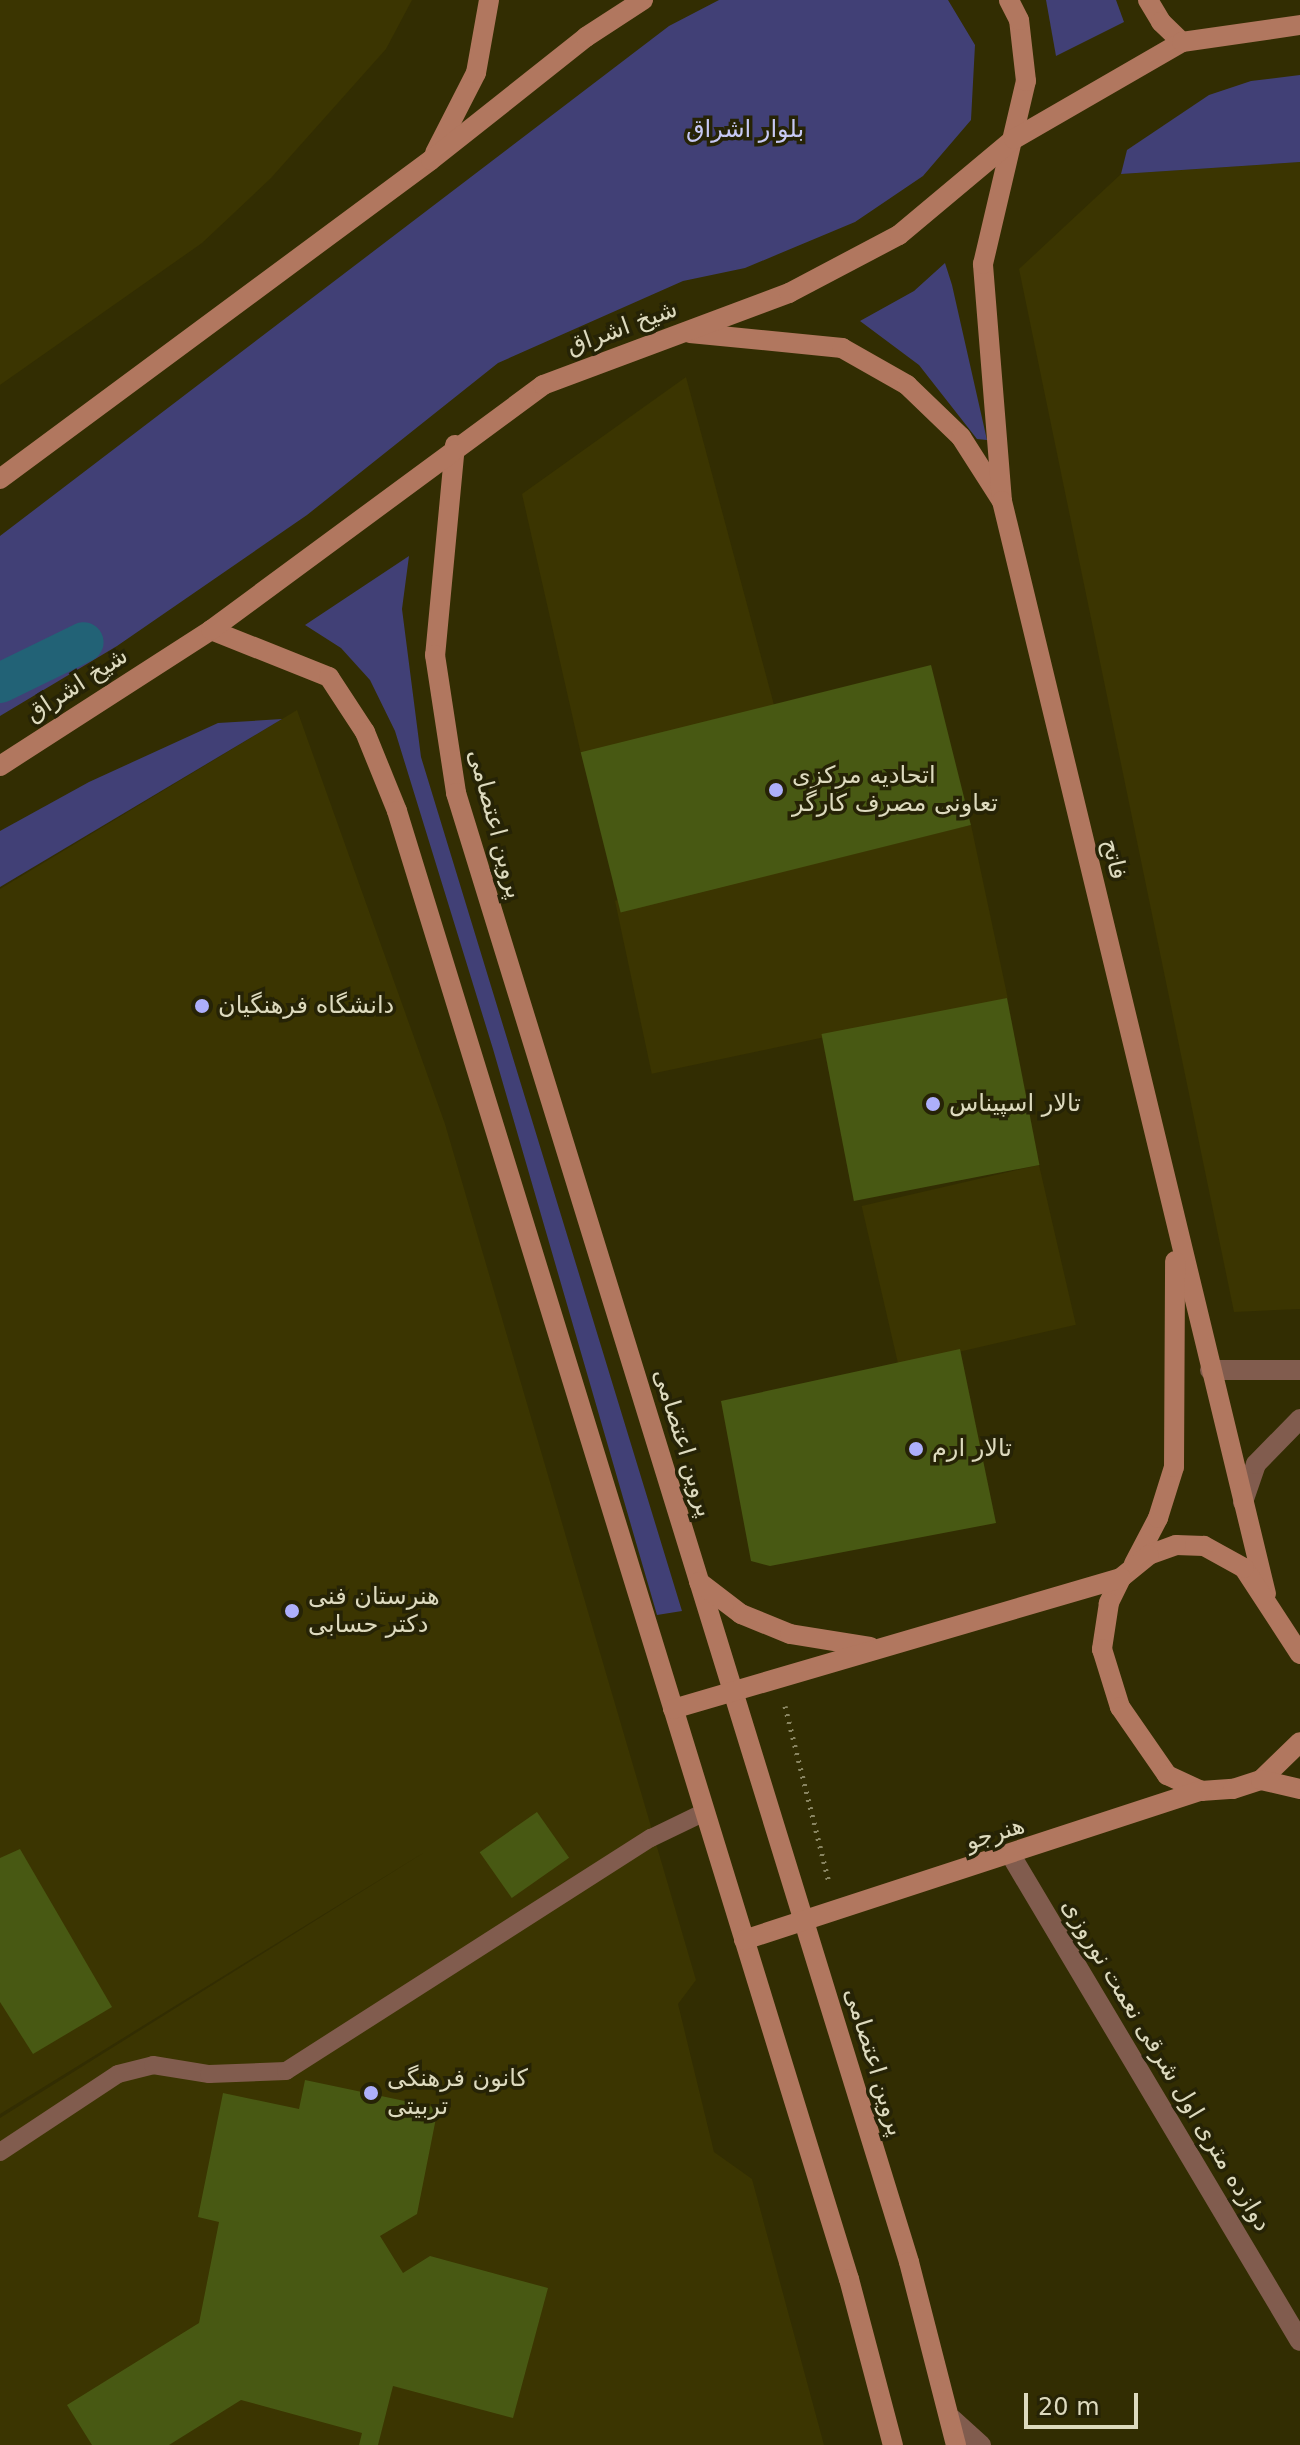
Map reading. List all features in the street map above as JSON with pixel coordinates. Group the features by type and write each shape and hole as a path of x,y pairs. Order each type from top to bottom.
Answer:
{"main road":[{"path":"431,160 476,73 489,0"},
{"path":"0,479 431,160 586,37 643,0"},
{"path":"1002,501 983,264 1026,81 1019,20 1009,0"},
{"path":"1148,0 1161,22 1182,42"},
{"name":"شیخ اشراق","path":"0,766 211,630 455,445 543,385 789,293 899,235 1014,139 1182,42 1300,25"},
{"path":"686,333 842,348 907,385 961,437 1002,501"},
{"name":"پروین اعتصامی","path":"455,445 435,655 456,793 803,1921 952,2419 956,2445"},
{"name":"فاتح","path":"1002,501 1175,1229"},
{"path":"211,630 329,677 365,732 397,811 849,2279 893,2445"},
{"path":"1175,1229 1266,1594"},
{"path":"1175,1229 1174,1467 1158,1518 1109,1603 1102,1649 1120,1707 1167,1775 1201,1791"},
{"path":"673,1709 1127,1571 1176,1545 1204,1546 1244,1568 1266,1594 1300,1654"},
{"path":"699,1582 741,1614 790,1634 877,1648"},
{"path":"1261,1780 1300,1742"},
{"path":"1261,1780 1300,1789"},
{"name":"هنرجو","path":"744,1940 1012,1857 1201,1791 1233,1789 1261,1780"}],"street":[{"path":"1210,1370 1300,1370"},
{"path":"1243,1502 1256,1464 1300,1419"},
{"name":"دوازده متری اول شرقی نعمت نوروزی","path":"1012,1857 1300,2341"},
{"path":"952,2419 981,2445"}],"lane":[{"path":"0,2152 118,2074 153,2065 209,2074 286,2071 651,1838 705,1812"}],"path":[{"path":"778,1676 836,1911"}],"shaded area":[{"path":"0,0 412,0 386,49 271,178 202,243 0,385"},
{"path":"1300,162 1300,1309 1234,1312 1019,269 1121,174"},
{"path":"686,377 774,705 581,754 522,494"},
{"path":"297,710 445,1124 696,1980 678,2004 714,2152 752,2179 824,2445 0,2445 0,2118 428,1850 0,2114 0,889"},
{"path":"971,825 1008,998 652,1074 615,901"},
{"path":"1039,1165 1076,1325 899,1366 862,1206"}],"green space":[{"name":"بلوار اشراق","path":"719,0 948,0 975,45 971,120 923,176 855,222 745,268 683,281 498,363 307,515 117,646 0,716 0,536 669,26"},
{"path":"1046,0 1116,0 1124,22 1056,56"},
{"path":"1300,75 1300,162 1121,174 1127,150 1209,95 1251,81"},
{"path":"945,263 987,440 977,439 919,365 860,321 914,291"},
{"path":"409,556 402,609 421,757 682,1611 657,1615 493,1049 395,731 370,680 341,648 305,625"},
{"path":"282,719 0,887 0,831 89,782 218,723"}],"building":[{"name":"اتحادیه مرکزی تعاونی مصرف کارگر","path":"931,665 971,825 621,912 581,752"},
{"name":"تالار اسپیناس","path":"1007,998 1039,1165 854,1201 821,1034"},
{"path":"960,1349 996,1523 770,1566 751,1561 721,1401"},
{"path":"537,1812 569,1858 512,1898 480,1852"},
{"path":"20,1849 112,2007 33,2054 0,2002 0,1858"},
{"path":"305,2080 438,2108 417,2214 380,2236 403,2273 430,2256 548,2288 513,2418 393,2386 378,2445 359,2445 362,2433 241,2400 169,2445 92,2445 67,2405 199,2323 219,2222 198,2217 223,2093 299,2109"}],"waterway":[{"path":"0,683 84,642"}],"place":[{"name":"اتحادیه مرکزی تعاونی مصرف کارگر","path":"776,790"},
{"name":"دانشگاه فرهنگیان","path":"202,1006"},
{"name":"تالار اسپیناس","path":"933,1104"},
{"name":"تالار ارم","path":"916,1449"},
{"name":"هنرستان فنی دکتر حسابی","path":"292,1611"},
{"name":"کانون فرهنگی تربیتی","path":"371,2093"}]}
